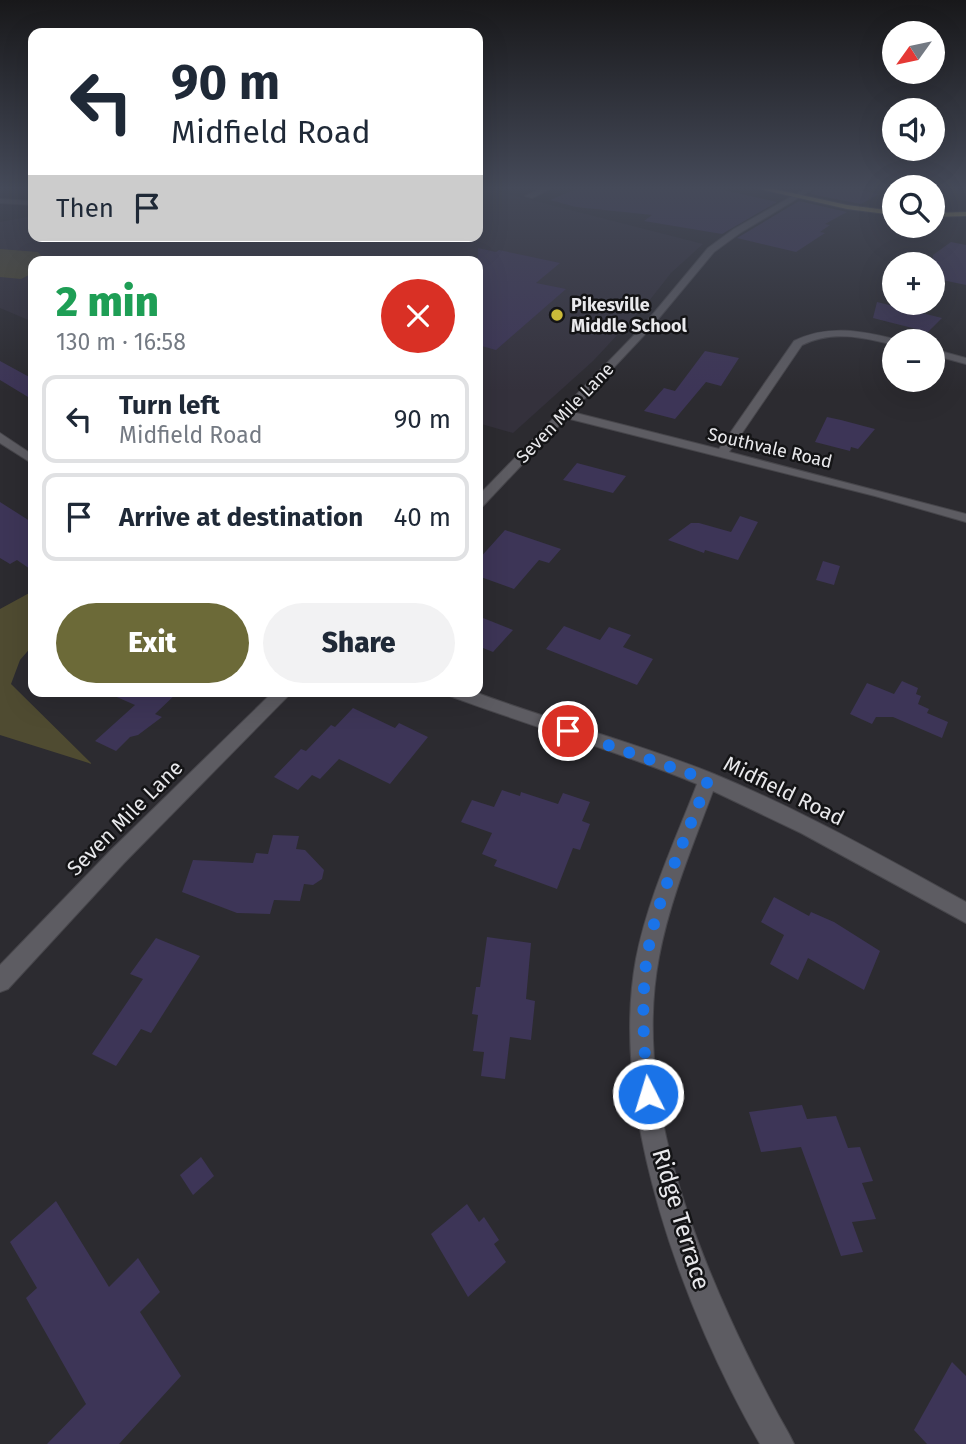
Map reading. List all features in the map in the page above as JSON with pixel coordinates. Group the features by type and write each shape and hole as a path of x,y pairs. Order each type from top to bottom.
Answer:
{"street":[{"name":"Seven Mile Lane","path":"483,498 646,328 705,256"},
{"path":"721,455 798,343 814,336 839,333 882,340"},
{"path":"945,355 966,361"},
{"name":"Southvale Road","path":"565,414 866,489 966,519"},
{"path":"0,437 28,457"},
{"name":"Seven Mile Lane","path":"0,981 117,856 279,697"},
{"name":"Midfield Road","path":"471,697 708,780 796,820 966,913"},
{"name":"Ridge Terrace","path":"708,780 659,908 646,962 642,1023 648,1094 662,1170 686,1249 719,1331 778,1444"}],"shaded area":[{"path":"0,256 28,256 28,320 0,308"},
{"path":"0,256 28,256 28,276 21,279 0,277"},
{"path":"483,256 689,256 671,273 649,301 593,361 513,433 483,424"},
{"path":"28,594 28,651 20,660 11,684 92,764 0,735 0,609"}],"building":[{"path":"483,256 529,256 560,263 536,283 566,289 496,350 483,346"},
{"path":"945,256 966,256 966,285 945,281"},
{"path":"877,302 882,303 882,315 930,315 942,318 931,329 916,329 873,318"},
{"path":"705,351 739,358 721,386 706,382 675,419 644,411 664,388 675,391"},
{"path":"0,361 28,376 28,397 0,380"},
{"path":"827,417 875,429 858,449 851,447 850,451 815,442"},
{"path":"577,463 626,476 613,493 563,480"},
{"path":"0,502 28,520 28,568 17,560 10,564 0,558"},
{"path":"740,516 758,522 738,560 705,550 704,553 668,540 691,523 731,532"},
{"path":"505,530 561,549 549,563 539,560 514,589 483,578 483,554"},
{"path":"823,561 840,566 834,585 816,580"},
{"path":"483,618 513,630 493,652 483,648"},
{"path":"564,626 600,640 609,627 631,635 623,647 653,659 637,685 546,649"},
{"path":"902,681 918,688 916,694 921,696 918,704 929,709 927,713 948,722 942,738 893,717 876,717 872,724 850,714 867,683 894,694"},
{"path":"117,697 173,697 155,714 162,717 138,735 130,737 116,751 95,741 135,705"},
{"path":"353,708 395,728 399,723 428,737 390,784 339,759 320,779 312,775 298,790 274,777 301,749 306,751 331,725 335,727"},
{"path":"502,790 520,796 521,792 558,804 563,793 590,802 582,821 590,824 580,850 573,848 557,889 494,866 497,860 482,854 492,833 461,822 472,800 494,807"},
{"path":"273,835 299,836 296,849 305,850 324,870 322,879 313,885 304,884 300,901 274,900 270,914 237,913 182,892 193,860 253,863 256,853 268,854"},
{"path":"774,897 809,916 811,912 834,922 880,951 864,990 808,958 798,980 770,964 784,935 761,922"},
{"path":"487,937 531,943 526,999 535,1001 531,1040 510,1037 505,1079 481,1076 484,1052 473,1051 478,1015 472,1014 476,987 480,987"},
{"path":"156,938 200,956 151,1033 141,1029 116,1066 92,1054 143,979 130,974"},
{"path":"802,1105 807,1119 836,1116 848,1148 860,1147 873,1181 862,1183 876,1219 852,1222 863,1252 841,1256 801,1147 761,1152 749,1112"},
{"path":"201,1157 214,1176 193,1195 180,1175"},
{"path":"56,1201 109,1287 138,1258 160,1292 140,1312 181,1376 119,1444 47,1444 86,1404 26,1298 37,1288 10,1242"},
{"path":"467,1204 479,1222 484,1217 499,1240 494,1244 506,1262 468,1297 431,1234"},
{"path":"952,1362 966,1376 966,1444 927,1444 914,1430"}],"place":[{"name":"Pikesville Middle School","path":"557,315"}],"route":[{"path":"568,731 708,780 659,908 646,962 642,1023 648,1094"}]}
